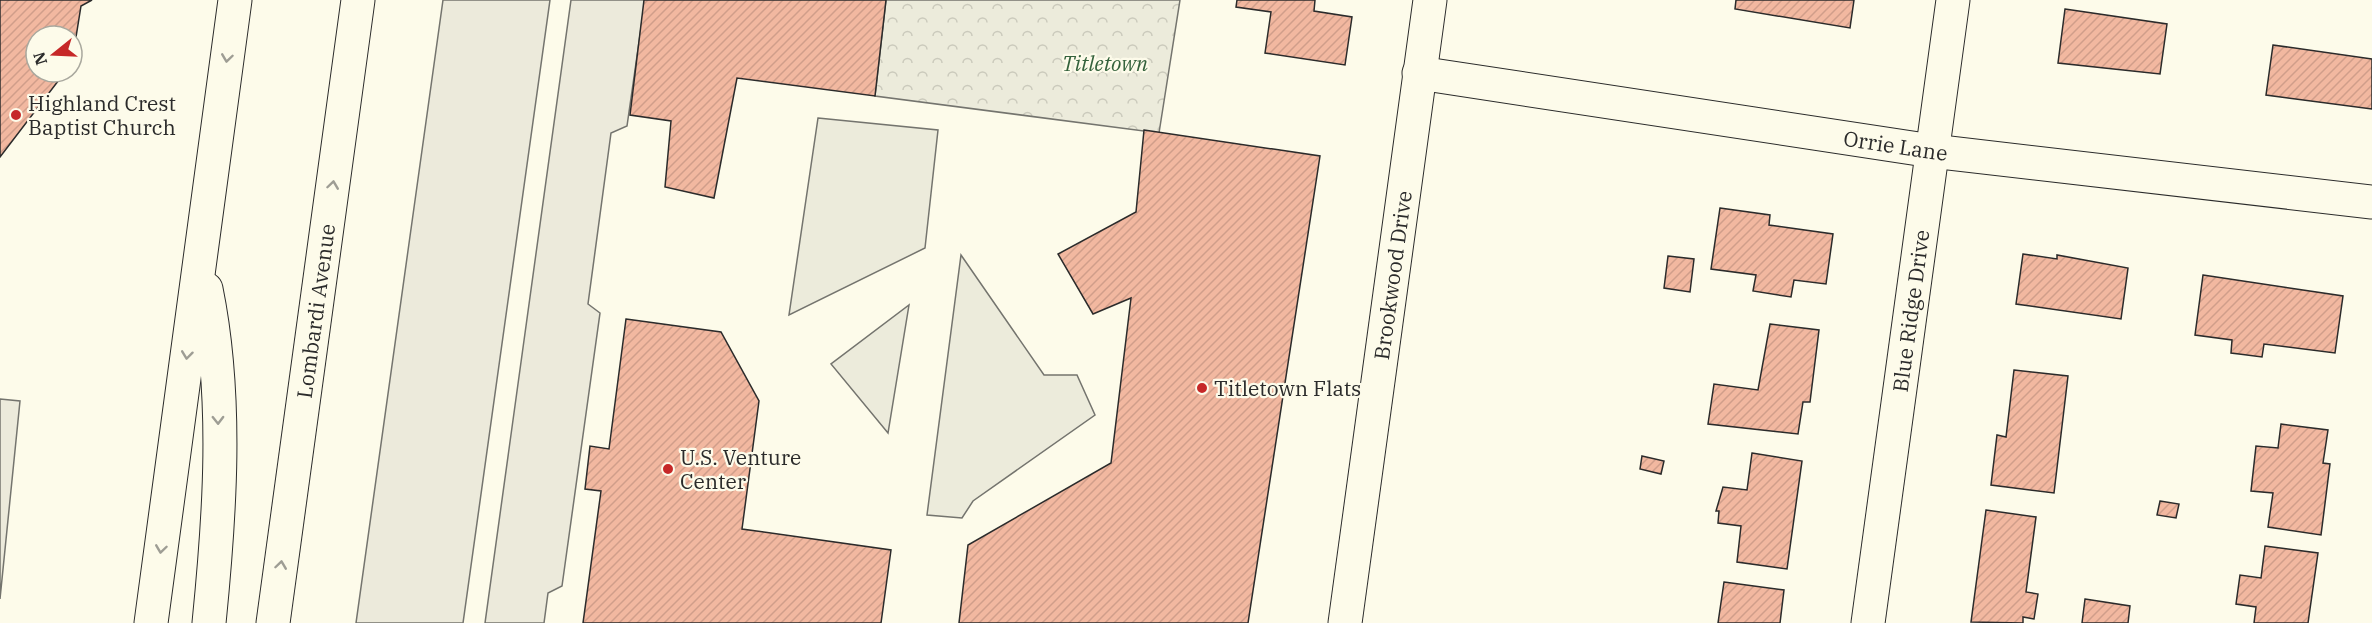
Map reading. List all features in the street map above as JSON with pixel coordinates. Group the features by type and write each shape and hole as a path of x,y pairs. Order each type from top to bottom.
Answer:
{"street":[{"path":"151,623 235,0"},
{"name":"Lombardi Avenue","path":"273,623 358,0"},
{"name":"Brookwood Drive","path":"1345,623 1430,0"},
{"name":"Blue Ridge Drive","path":"1868,623 1953,0"},
{"name":"Orrie Lane","path":"1419,73 1932,151 2372,202"},
{"path":"199,258 213,337 218,427 216,551 209,623"}],"green space":[{"name":"Titletown","path":"886,0 1180,0 1159,133 875,96"},
{"path":"818,118 938,130 925,248 789,315"},
{"path":"961,255 1044,375 1077,375 1095,415 973,501 962,518 927,515"},
{"path":"909,305 888,433 831,364"}],"shaded area":[{"path":"443,0 550,0 463,623 356,623"},
{"path":"571,0 645,0 627,126 611,133 588,304 600,313 562,586 548,593 544,623 485,623"},
{"path":"0,399 20,401 0,599"}],"building":[{"name":"Highland Crest Baptist Church","path":"0,0 92,0 81,6 78,24 24,24 24,84 56,84 0,157"},
{"path":"644,0 886,0 875,96 737,78 714,198 665,187 671,121 630,115"},
{"path":"1237,0 1315,0 1314,11 1352,17 1345,65 1265,53 1271,12 1236,7"},
{"path":"1736,0 1854,0 1850,28 1735,9"},
{"path":"2065,9 2167,24 2160,74 2058,63"},
{"path":"2273,45 2372,59 2372,109 2266,95"},
{"name":"Titletown Flats","path":"1144,130 1320,156 1248,623 959,623 968,545 1111,463 1131,298 1093,314 1058,254 1136,212"},
{"path":"1720,208 1770,215 1769,225 1833,234 1826,284 1794,280 1791,297 1753,291 1756,275 1711,269"},
{"path":"2023,254 2057,259 2057,255 2128,268 2121,319 2016,304"},
{"path":"1668,256 1694,259 1690,292 1664,288"},
{"path":"2203,275 2343,296 2335,353 2264,344 2262,357 2231,353 2232,340 2195,335"},
{"name":"U.S. Venture Center","path":"626,319 721,332 759,401 742,529 891,550 881,623 583,623 601,491 585,489 590,446 609,449"},
{"path":"1770,324 1819,330 1810,402 1803,402 1798,434 1708,424 1714,384 1758,390"},
{"path":"2014,370 2068,376 2054,493 1991,485 1997,435 2006,437"},
{"path":"2281,424 2328,430 2323,463 2330,464 2321,535 2268,527 2273,493 2251,491 2256,446 2278,448"},
{"path":"1752,453 1802,461 1787,569 1737,562 1741,526 1718,523 1719,511 1716,511 1723,487 1747,490"},
{"path":"1642,456 1664,461 1661,474 1640,469"},
{"path":"2160,501 2179,504 2176,518 2157,515"},
{"path":"1986,510 2036,517 2026,592 2038,594 2034,619 2023,617 2023,623 1971,622"},
{"path":"2265,546 2318,553 2308,623 2254,623 2256,607 2236,604 2240,575 2261,578"},
{"path":"1724,582 1784,590 1780,623 1718,623"},
{"path":"2085,599 2130,606 2128,623 2082,623"}],"place":[{"name":"Highland Crest Baptist Church","path":"16,115"},
{"name":"Titletown Flats","path":"1202,388"},
{"name":"U.S. Venture Center","path":"668,469"}]}
